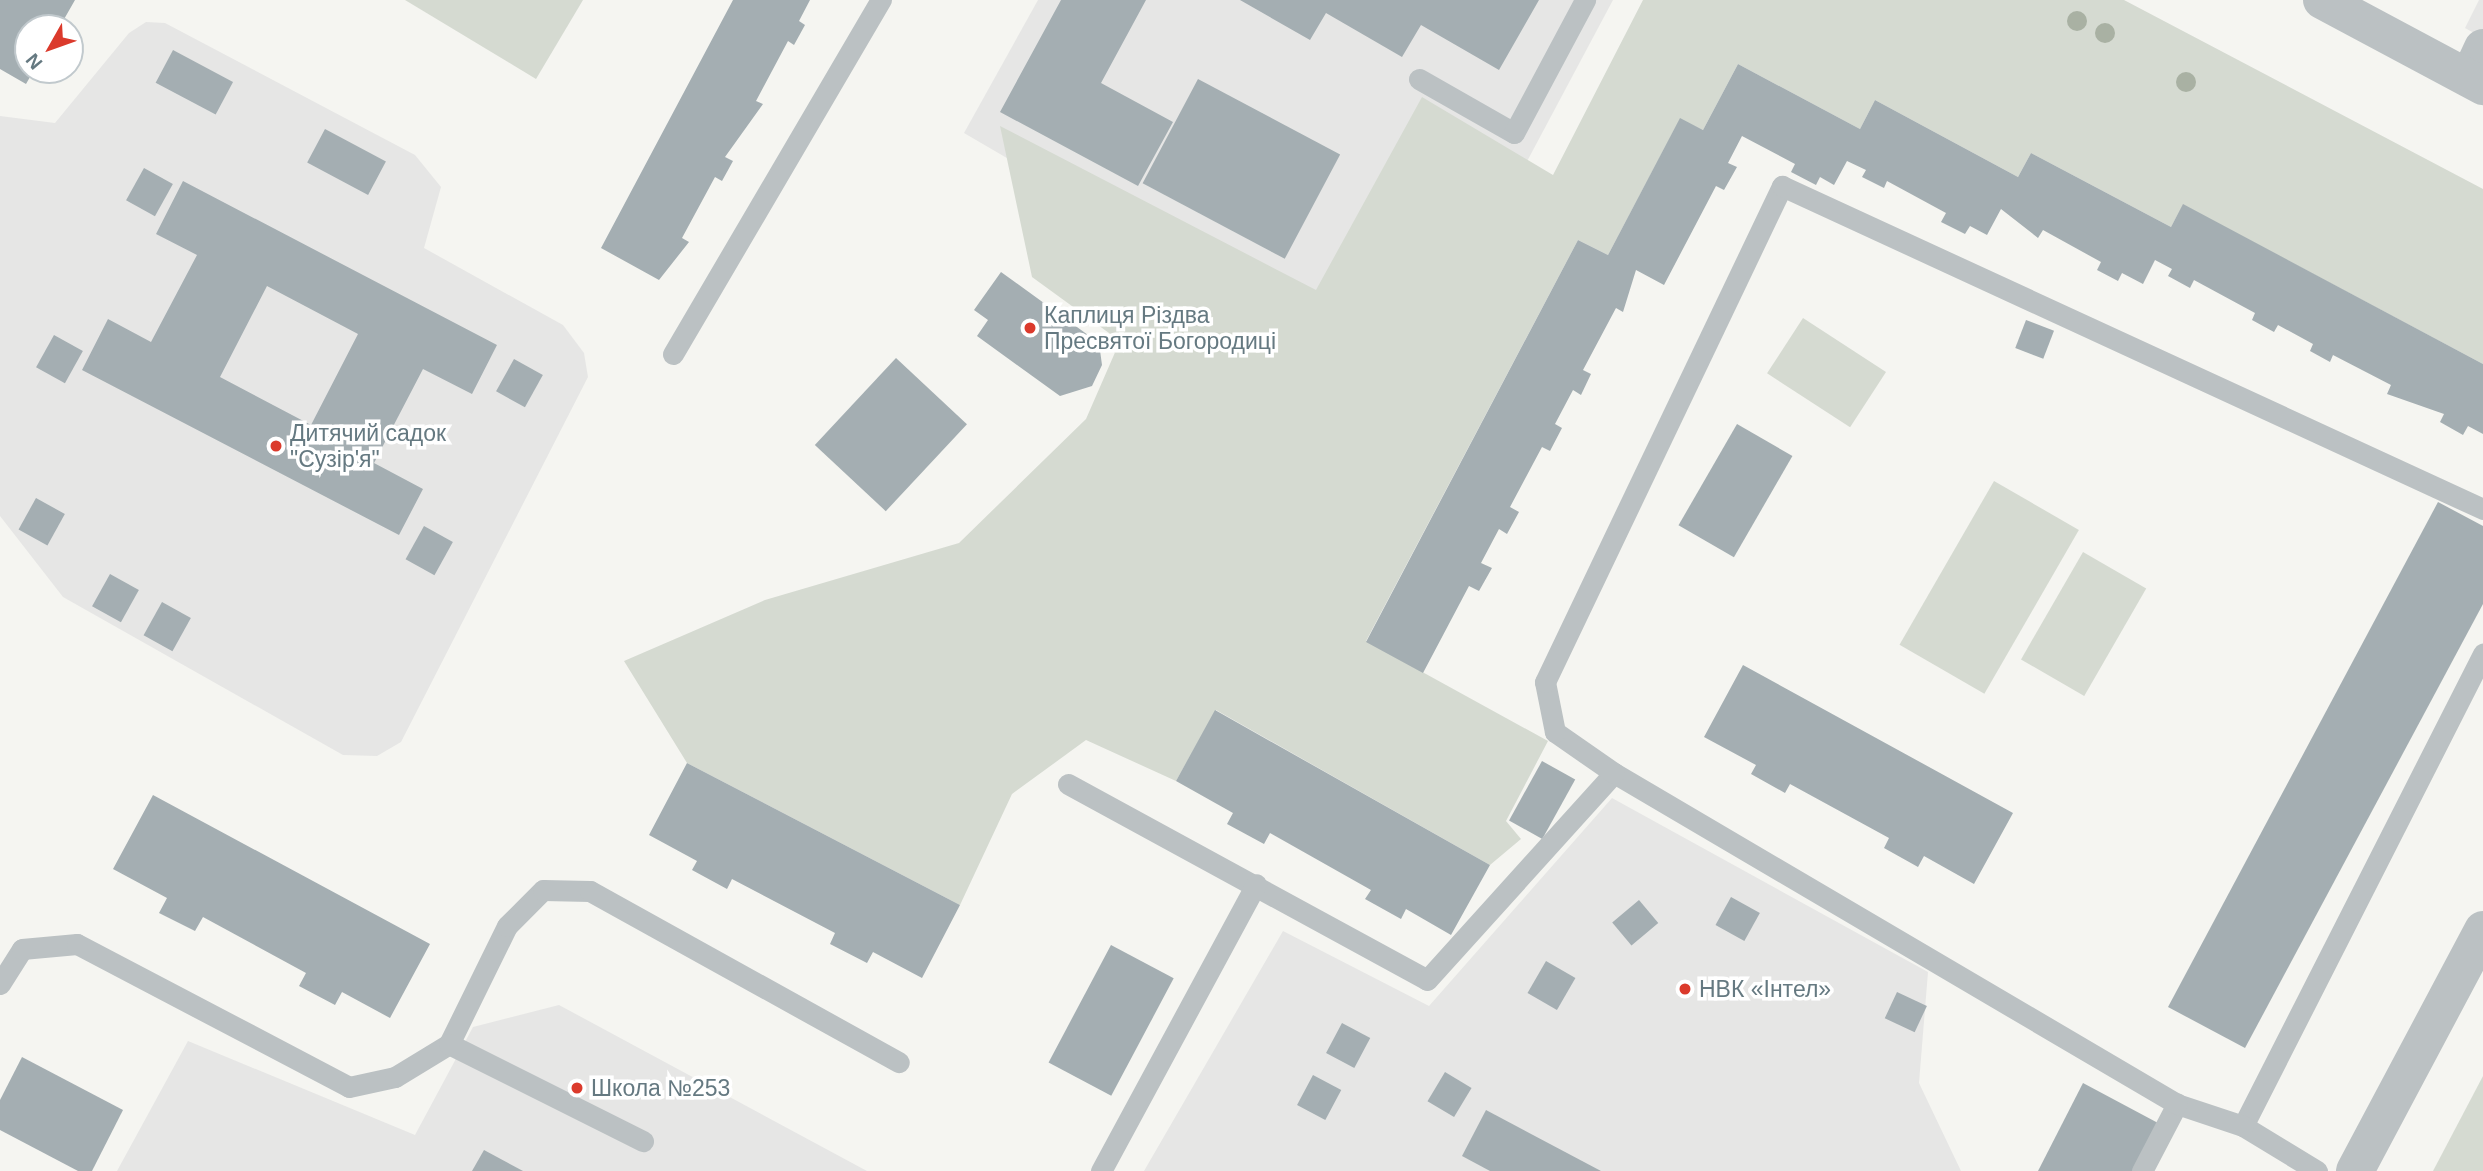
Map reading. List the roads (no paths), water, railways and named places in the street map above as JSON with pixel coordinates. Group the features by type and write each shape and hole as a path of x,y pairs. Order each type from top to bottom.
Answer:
{"street":[{"path":"2322,0 2478,71"},
{"path":"2355,1171 2483,930"}],"lane":[{"path":"673,354 881,0"},
{"path":"1419,79 1514,133 1585,0"},
{"path":"2317,1171 2243,1126 2177,1104 1614,773 1555,732 1545,682 1782,186 2483,509"},
{"path":"2243,1126 2483,654"},
{"path":"1068,784 1256,884 1427,980 1614,773"},
{"path":"1101,1171 1256,884"},
{"path":"0,984 22,949 77,944 349,1087 395,1077 449,1044 507,926 543,890 590,891 899,1062"},
{"path":"449,1044 643,1141"},
{"path":"2142,1171 2177,1104"}],"place":[{"name":"Каплиця Різдва Пресвятої Богородиці","path":"1030,328"},
{"name":"Дитячий садок \"Сузір'я\"","path":"276,446"},
{"name":"НВК «Інтел»","path":"1685,989"},
{"name":"Школа №253","path":"577,1088"}]}
